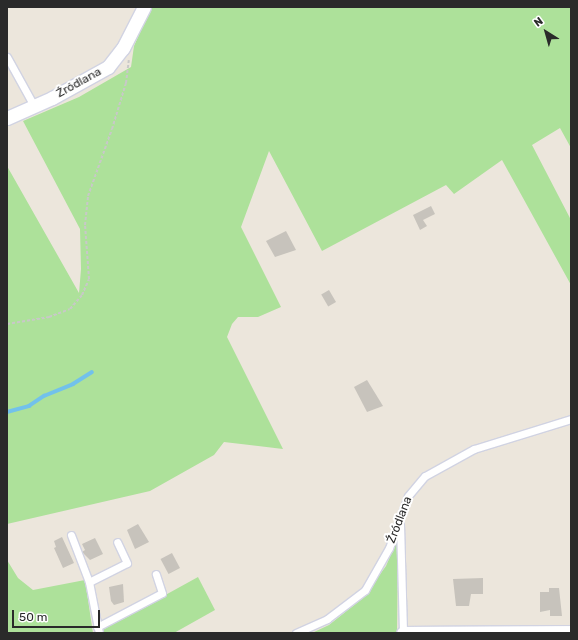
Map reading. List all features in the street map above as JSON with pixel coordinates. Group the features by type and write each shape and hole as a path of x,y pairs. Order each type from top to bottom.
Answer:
{"street":[{"name":"Źródlana","path":"7,118 96,75 108,66 123,48 144,7"},
{"path":"403,633 571,632"}],"lane":[{"path":"7,57 34,106"},
{"name":"Źródlana","path":"296,633 327,619 365,590 379,570 400,522 408,496 429,474 474,449 571,419"},
{"path":"400,522 402,543 403,633"},
{"path":"72,535 89,582 98,630 162,592 156,574"},
{"path":"89,582 128,563 117,542"}],"path":[{"path":"7,324 50,317 70,309 82,295 89,279 85,225 88,196 126,83 130,60 123,48"}],"green space":[{"path":"151,7 571,7 571,148 560,128 532,145 571,220 571,285 502,160 454,194 446,185 322,251 269,151 241,227 281,307 258,317 238,317 232,324 227,337 283,449 224,442 214,455 150,491 7,524 7,166 79,293 81,269 80,229 23,121 79,97 131,67 134,46"},
{"path":"398,538 397,633 312,633 329,625 363,598 386,566"},
{"path":"7,560 18,578 33,590 85,580 93,633 7,633"},
{"path":"198,577 215,610 174,633 103,633 102,630"}],"building":[{"path":"431,206 435,214 423,220 427,226 420,230 413,215"},
{"path":"286,231 296,250 275,257 266,241"},
{"path":"329,290 336,302 328,307 321,294"},
{"path":"367,380 383,406 367,412 354,387"},
{"path":"138,524 149,542 135,549 127,530"},
{"path":"62,537 74,563 63,568 54,548 56,547 54,541"},
{"path":"95,538 103,554 90,560 82,552 85,550 82,544"},
{"path":"172,553 180,568 169,574 161,559"},
{"path":"483,578 483,594 471,594 469,606 456,606 453,579"},
{"path":"123,584 124,602 114,605 111,601 109,587"},
{"path":"549,588 559,588 562,616 550,616 550,610 540,612 540,592 549,592"}],"waterway":[{"path":"7,412 29,406 44,396 73,384 92,372"}]}
